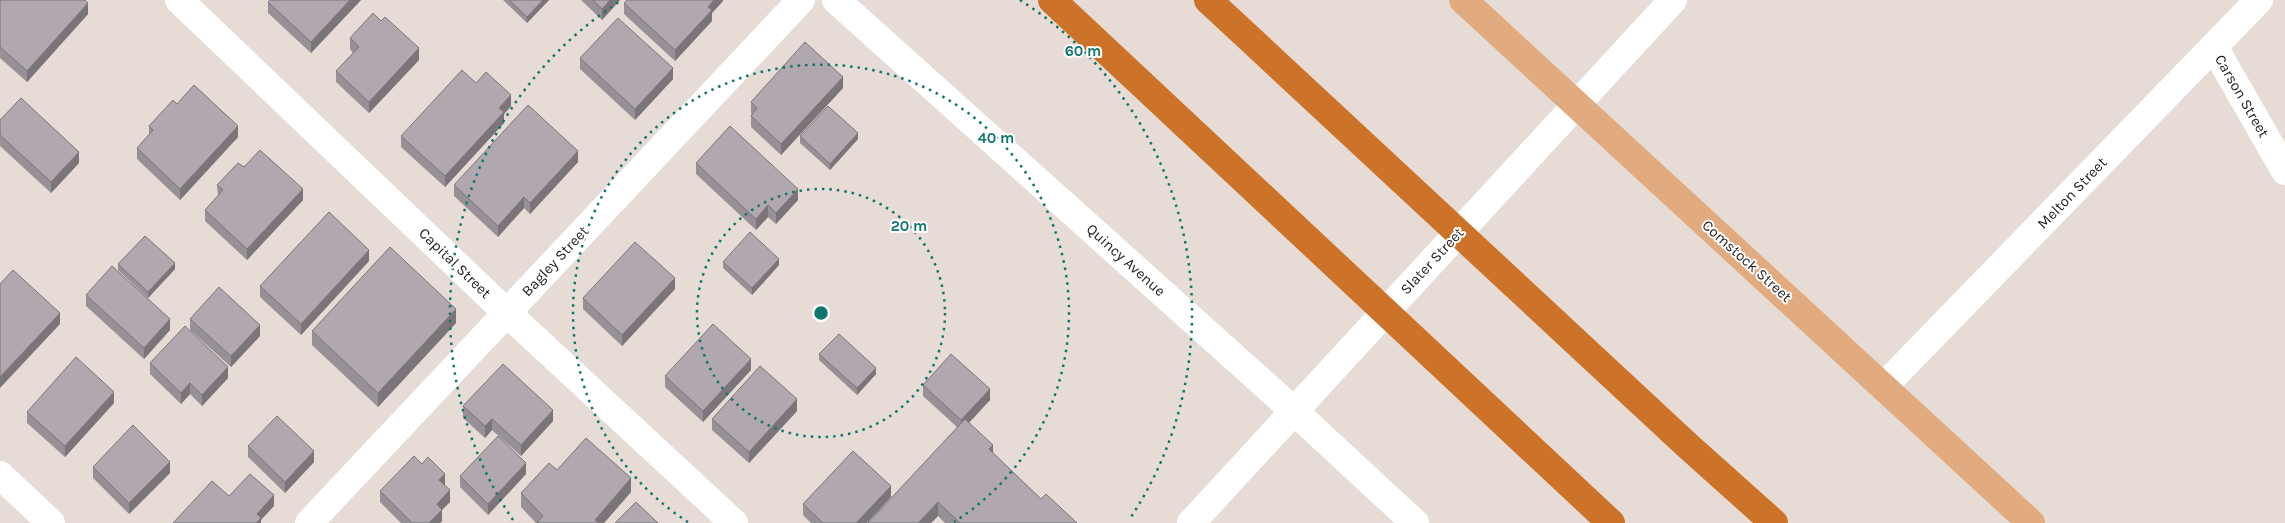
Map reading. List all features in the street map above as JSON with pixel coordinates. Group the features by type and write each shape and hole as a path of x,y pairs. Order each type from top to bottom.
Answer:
{"highway":[{"path":"1052,0 1611,523"},
{"path":"1208,0 1673,433 1774,523"}],"main road":[{"name":"Comstock Street","path":"1463,0 2031,523"}],"street":[{"name":"Capital Street","path":"179,0 506,312 734,523"},
{"name":"Bagley Street","path":"309,523 802,0"},
{"name":"Quincy Avenue","path":"836,0 1294,411 1415,523"},
{"name":"Slater Street","path":"1190,523 1673,0"},
{"name":"Melton Street","path":"1884,386 2259,0"},
{"name":"Carson Street","path":"2214,47 2285,171"},
{"path":"0,475 51,523"}],"building":[{"path":"0,0 85,0 88,3 27,71 0,47"},
{"path":"270,0 350,0 311,42 268,2"},
{"path":"509,0 543,0 527,17"},
{"path":"593,0 610,0 602,9"},
{"path":"627,0 714,0 708,7 712,10 675,50 624,3"},
{"path":"373,13 381,21 385,17 419,48 369,102 336,71 359,47 350,38"},
{"path":"618,18 673,68 635,109 580,58"},
{"path":"805,42 843,77 781,144 751,116 757,108 751,102"},
{"path":"462,70 476,83 486,72 511,95 499,108 504,112 445,176 401,136"},
{"path":"194,85 238,126 180,189 137,148 153,130 149,126 173,100 177,104"},
{"path":"21,98 79,152 51,182 0,135 0,120"},
{"path":"528,105 578,151 530,203 524,197 498,226 454,185"},
{"path":"828,106 858,133 830,164 800,136"},
{"path":"730,126 798,189 776,213 768,205 756,219 696,163"},
{"path":"260,150 303,189 247,249 205,210 223,190 217,185 238,163 244,167"},
{"path":"329,212 369,250 301,324 260,286"},
{"path":"750,232 779,259 752,288 723,262"},
{"path":"145,236 175,263 148,292 118,264"},
{"path":"635,242 675,278 622,335 583,298"},
{"path":"390,247 456,309 378,393 312,331"},
{"path":"112,266 170,319 144,348 86,295"},
{"path":"13,270 60,313 0,377 0,284"},
{"path":"219,287 260,325 231,356 190,319"},
{"path":"713,324 751,359 703,411 665,376"},
{"path":"185,326 228,367 202,395 190,383 181,393 150,363"},
{"path":"839,334 876,368 857,388 819,354"},
{"path":"951,354 990,389 961,420 923,385"},
{"path":"76,357 114,392 65,446 27,412"},
{"path":"503,364 553,410 521,445 492,419 485,426 463,406"},
{"path":"760,366 797,399 749,452 712,419"},
{"path":"277,416 314,451 285,482 248,446"},
{"path":"965,419 993,445 989,449 1041,499 1046,494 1077,523 960,523 938,502 918,523 868,523"},
{"path":"133,425 170,462 129,503 93,467"},
{"path":"498,436 526,463 488,504 460,476"},
{"path":"586,438 631,478 595,520 598,523 537,523 543,516 521,493 549,463 557,470"},
{"path":"853,451 891,486 856,523 823,523 803,504"},
{"path":"414,456 422,464 428,457 445,474 439,480 450,490 437,504 442,510 429,523 412,523 380,491"},
{"path":"250,474 274,495 257,514 261,518 256,523 173,523 212,481 229,496"},
{"path":"636,502 658,523 615,523"}]}
